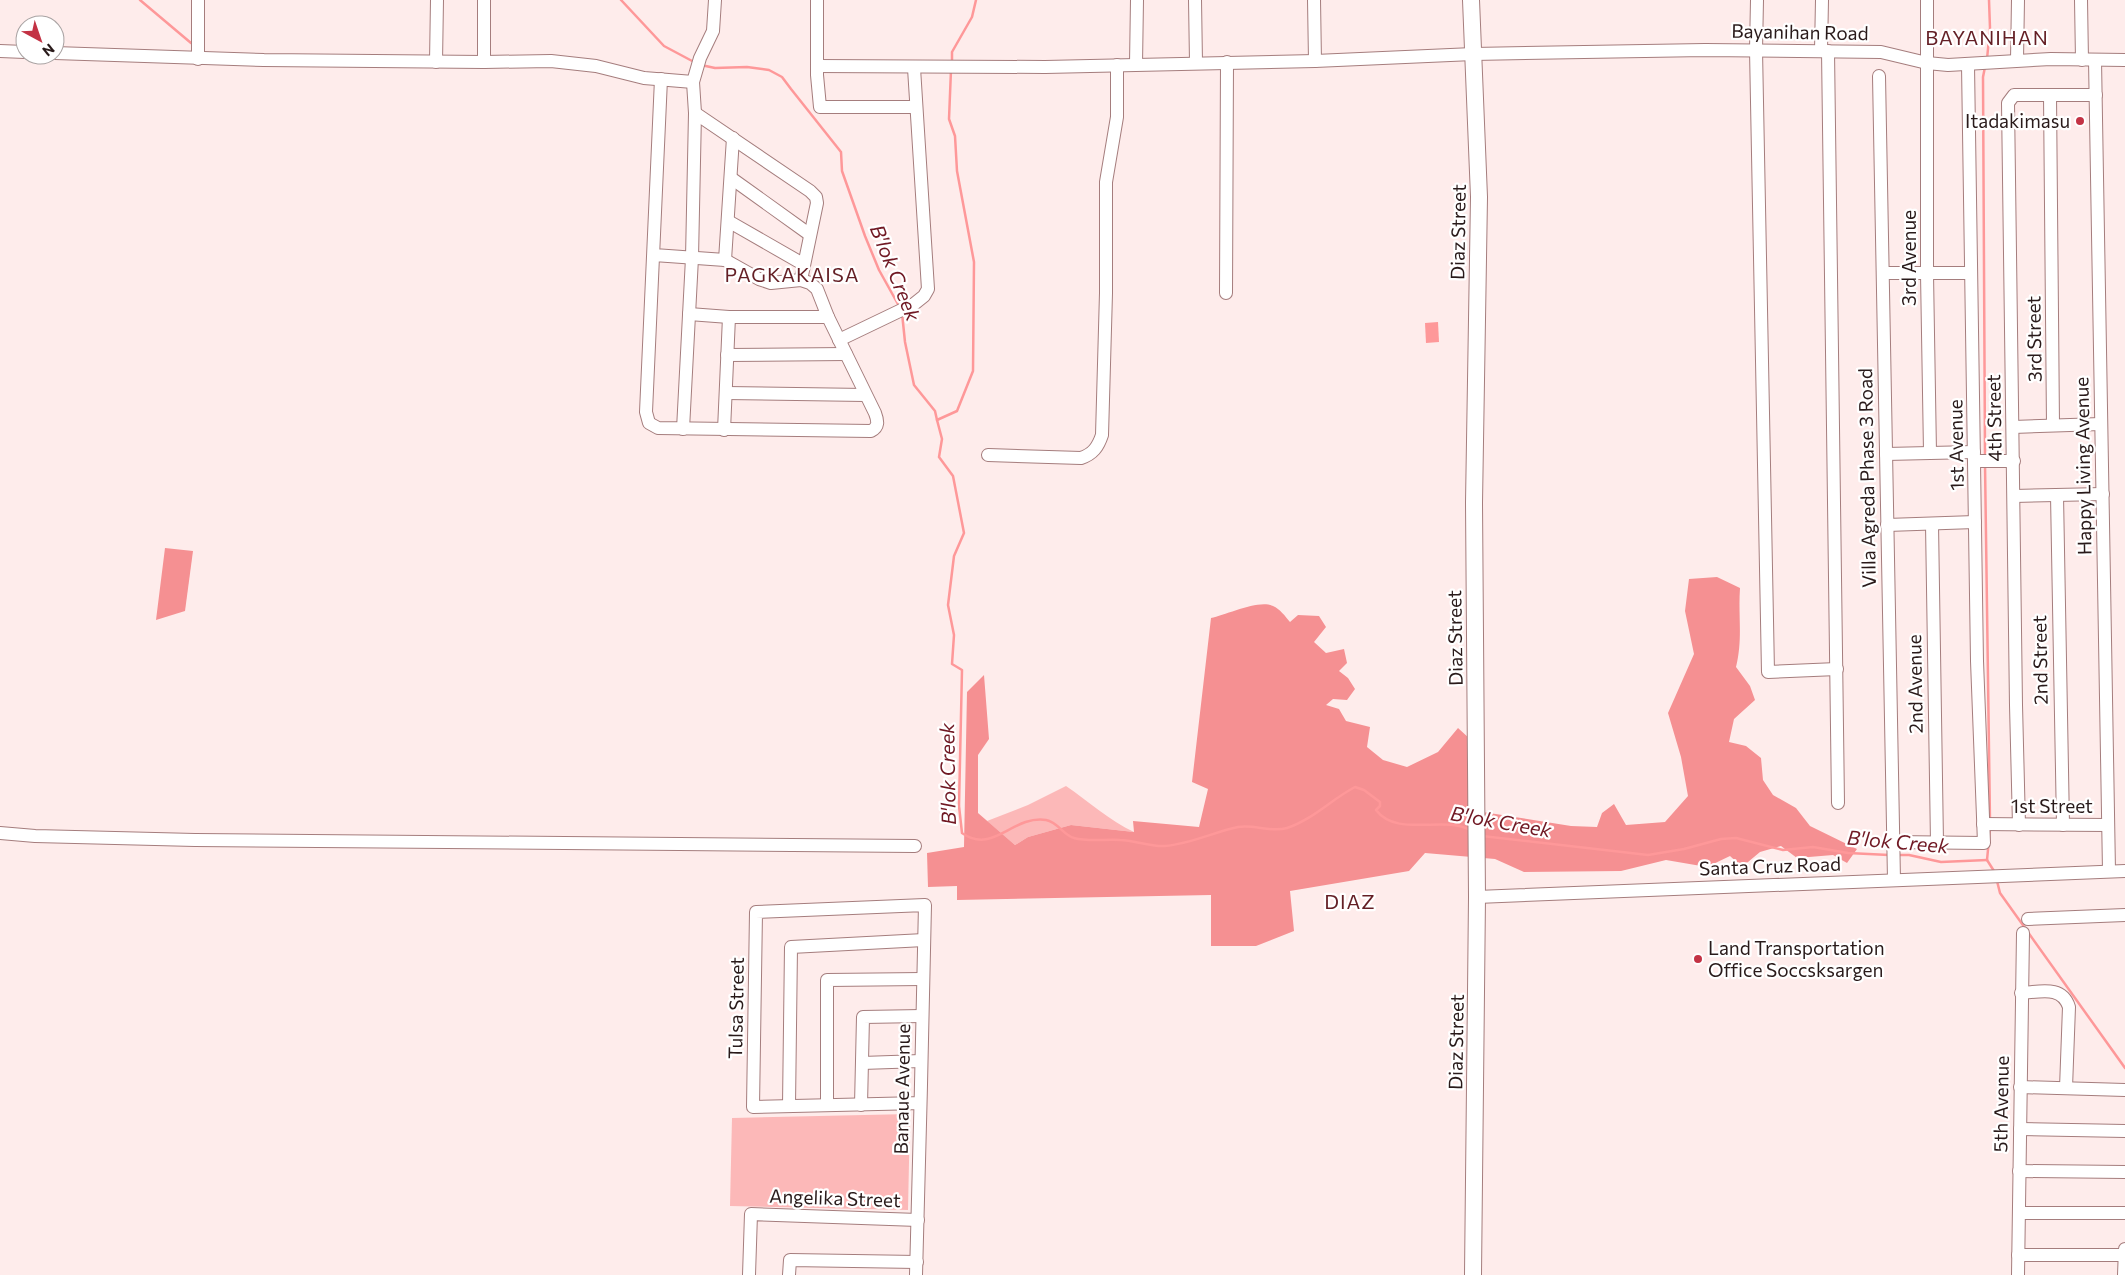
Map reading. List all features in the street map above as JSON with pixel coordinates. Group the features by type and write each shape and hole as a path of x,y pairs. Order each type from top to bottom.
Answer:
{"main road":[{"name":"Diaz Street","path":"1471,0 1479,197 1474,503 1478,897 1473,1275"}],"street":[{"path":"198,0 198,59"},
{"path":"436,62 437,0"},
{"path":"484,0 484,62"},
{"path":"683,429 692,258 695,113 693,82 713,31 715,0"},
{"path":"817,0 817,66 820,107 916,107"},
{"path":"1136,64 1137,0"},
{"path":"1195,0 1196,62"},
{"path":"1314,0 1315,61"},
{"path":"1758,0 1756,50 1768,672 1838,670"},
{"path":"1822,0 1838,670 1838,803"},
{"name":"3rd Avenue","path":"1927,0 1927,274 1930,452"},
{"path":"2018,0 2018,60"},
{"name":"Happy Living Avenue","path":"2081,0 2089,60 2096,94 2109,872"},
{"name":"Bayanihan Road","path":"817,66 914,68 1117,65 1315,61 1473,54 1756,50 1881,52 1927,63 1968,64 2018,60 2125,60"},
{"path":"0,51 15,52"},
{"path":"65,53 198,59 573,62 644,78 693,82"},
{"path":"1226,293 1227,62"},
{"name":"1st Avenue","path":"1936,843 1984,843 1989,824 1977,661 1975,522 1980,459 1972,273 1968,64"},
{"path":"988,454 1081,458 1089,456 1100,442 1102,435 1106,293 1106,182 1117,117 1117,65"},
{"path":"839,340 919,301 927,293 928,282 914,68"},
{"name":"Villa Agreda Phase 3 Road","path":"1879,76 1894,880"},
{"path":"654,255 725,260 759,280 771,283 801,280 810,283 817,289 828,317 875,413 878,422 875,429 871,431 658,428 652,426 647,418 661,79"},
{"name":"4th Street","path":"2019,824 2008,103 2014,95 2096,94"},
{"name":"3rd Street","path":"2050,95 2054,425"},
{"path":"695,113 813,194 817,203 809,234 801,280"},
{"path":"725,260 733,138"},
{"path":"730,178 809,234"},
{"path":"728,221 803,264"},
{"path":"1884,273 1972,273"},
{"path":"689,314 729,317 828,317"},
{"path":"724,430 729,317"},
{"path":"727,355 846,354"},
{"path":"726,393 866,395"},
{"path":"2013,427 2102,424"},
{"path":"1886,454 1930,452 1980,459 2014,461"},
{"path":"2014,496 2102,494"},
{"name":"2nd Street","path":"2056,495 2063,825"},
{"path":"1887,525 1975,522"},
{"name":"2nd Avenue","path":"1932,524 1936,843"},
{"name":"1st Street","path":"1989,824 2108,825"},
{"path":"0,833 35,836 186,840 916,846"},
{"path":"1892,850 1936,843"},
{"name":"Santa Cruz Road","path":"1478,897 2125,871"},
{"name":"Banaue Avenue","path":"917,1269 925,904"},
{"name":"Tulsa Street","path":"920,1104 753,1107 756,912 925,904"},
{"path":"2028,920 2125,915"},
{"name":"5th Avenue","path":"2018,1275 2023,933"},
{"path":"789,1106 791,946 924,940"},
{"path":"827,1105 827,980 923,979"},
{"path":"2021,993 2052,991 2063,995 2067,1002 2069,1007 2066,1088"},
{"path":"860,1105 863,1017 922,1016"},
{"path":"862,1063 921,1062"},
{"path":"2020,1087 2125,1090"},
{"path":"2020,1129 2125,1131"},
{"path":"2019,1171 2125,1172"},
{"path":"2019,1213 2125,1213"},
{"name":"Angelika Street","path":"749,1275 751,1214 918,1220"},
{"path":"2124,1275 2125,1249"},
{"path":"2018,1255 2124,1255"},
{"path":"789,1275 790,1260 917,1269"}],"shaded area":[{"path":"1438,322 1439,342 1426,343 1425,323"},
{"path":"165,548 193,551 185,611 156,620"},
{"path":"1717,577 1740,588 1740,637 1736,667 1750,686 1755,700 1734,719 1729,742 1746,746 1761,758 1763,780 1773,795 1796,808 1810,826 1857,849 1847,863 1833,855 1797,858 1781,846 1760,852 1742,867 1730,856 1707,867 1666,860 1621,871 1524,872 1495,859 1425,853 1409,871 1290,891 1294,931 1256,946 1211,946 1211,895 957,900 957,886 928,887 927,853 964,847 967,692 984,675 989,739 978,755 978,813 1015,845 1028,837 1071,825 1134,832 1133,821 1199,827 1208,789 1192,782 1211,618 1260,604 1276,607 1290,622 1298,615 1319,616 1326,627 1314,642 1326,653 1344,649 1347,663 1339,671 1348,678 1355,689 1347,700 1333,699 1326,705 1339,709 1346,721 1370,727 1367,747 1383,760 1407,767 1438,752 1458,728 1470,739 1470,810 1571,826 1597,827 1602,813 1614,804 1626,825 1665,822 1688,796 1681,757 1668,713 1694,654 1685,611 1689,579"},
{"path":"1066,786 1108,817 1134,832 1071,825 1028,837 1015,845 987,821 1028,805"},
{"path":"910,1114 908,1210 730,1206 732,1118"}],"waterway":[{"path":"140,0 191,43"},
{"name":"B'lok Creek","path":"621,0 664,46 694,62"},
{"path":"952,61 952,52 972,17 976,0"},
{"path":"1987,59 1990,28 1989,0"},
{"name":"B'lok Creek","path":"701,65 715,68 747,67 769,70 782,77 841,152 842,171 865,236 879,270 899,306"},
{"path":"1985,67 1983,77 1985,456"},
{"path":"937,420 957,411 973,371 974,262 957,171 955,136 949,119 951,70"},
{"name":"B'lok Creek","path":"902,313 905,342 914,385 935,411 942,439 939,457 953,476 964,533 954,556 948,605 954,635 952,664 962,670 959,806 962,833 973,839 983,840 1023,823 1034,820 1046,820 1054,823 1070,837 1079,839 1125,840 1165,846 1184,843 1244,826 1275,830 1287,828 1305,820 1355,787 1364,790 1380,802 1380,806 1376,810 1385,818 1396,823 1408,825 1447,824 1470,830"},
{"path":"1985,464 1990,821"},
{"path":"1987,860 1990,829"},
{"name":"B'lok Creek","path":"1482,836 1648,855 1684,849 1721,839 1736,838 1783,850 1813,847 1848,853 1889,855"},
{"name":"B'lok Creek","path":"1897,855 1909,855 1941,862 1987,860"},
{"name":"B'lok Creek","path":"1987,860 1994,871"},
{"name":"B'lok Creek","path":"1997,881 2000,893 2125,1068"}],"place":[{"name":"Itadakimasu","path":"2080,121"},
{"name":"Land Transportation Office Soccsksargen","path":"1698,959"}],"district":[{"name":"BAYANIHAN","path":"1987,38"},
{"name":"PAGKAKAISA","path":"792,275"},
{"name":"DIAZ","path":"1350,902"}]}
